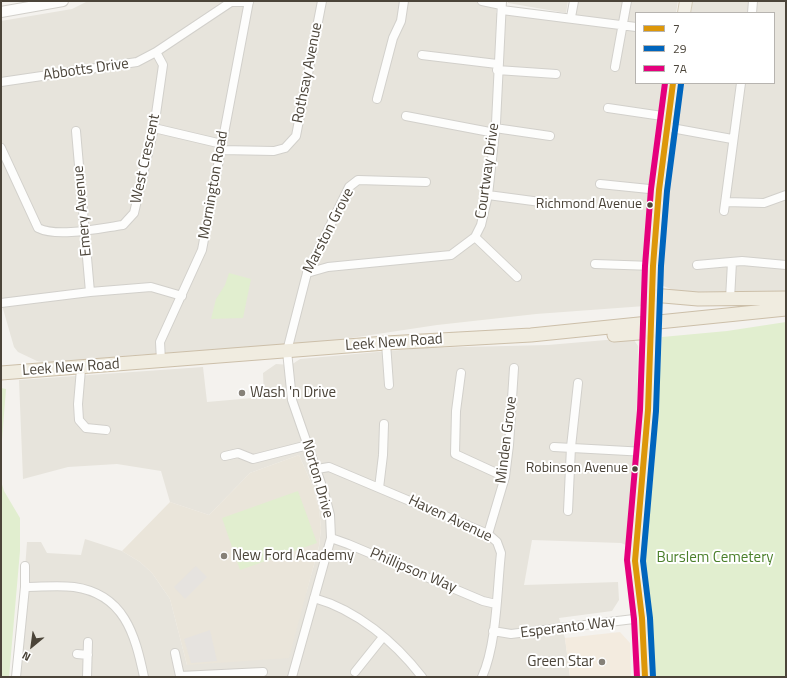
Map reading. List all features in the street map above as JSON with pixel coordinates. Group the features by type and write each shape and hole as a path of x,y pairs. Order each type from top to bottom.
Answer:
{"highway":[{"path":"652,295 698,299 786,298"},
{"name":"Leek New Road","path":"1,370 81,368 386,343 538,334 786,309"},
{"path":"538,334 548,340 650,331"}],"main road":[{"path":"684,12 686,1"},
{"path":"645,677 642,618 635,561 646,452 653,266 659,190 673,84"}],"street":[{"path":"1,12 63,1"},
{"name":"Rothsay Avenue","path":"154,128 221,147 274,151 285,148 296,136 322,1"},
{"path":"377,99 393,38 400,27 404,1"},
{"path":"482,1 571,17 635,26"},
{"path":"571,17 574,1"},
{"path":"615,67 627,1"},
{"path":"752,12 753,1"},
{"name":"Abbotts Drive","path":"1,82 137,62 156,52 231,2 249,2"},
{"name":"Mornington Road","path":"161,361 160,342 202,250 249,2"},
{"name":"Courtway Drive","path":"307,273 328,267 451,255 475,237 481,225 488,195 495,131 497,67 502,5"},
{"name":"West Crescent","path":"1,148 38,228 47,232 85,230 123,225 134,213 154,128 163,65 156,52"},
{"path":"422,54 497,67 556,74"},
{"path":"724,211 732,139 741,84"},
{"path":"608,108 732,139"},
{"path":"406,116 495,131 550,136"},
{"name":"Emery Avenue","path":"76,131 90,292"},
{"name":"Marston Grove","path":"287,351 307,273 348,187 358,180 426,182"},
{"path":"600,184 659,190"},
{"path":"488,195 548,203"},
{"path":"726,202 764,203 786,195"},
{"path":"475,237 517,277"},
{"path":"698,265 742,260 786,265"},
{"path":"730,299 732,262"},
{"path":"595,264 653,266"},
{"path":"1,302 151,287 182,296"},
{"path":"386,343 389,385"},
{"name":"Norton Drive","path":"287,351 292,400 317,469 330,515 331,538 292,677"},
{"path":"81,368 78,404 79,420 86,428 106,430"},
{"name":"Minden Grove","path":"488,534 505,477 509,445 514,368"},
{"path":"461,373 456,411 456,454 505,477"},
{"path":"568,512 571,447 578,383"},
{"path":"378,488 383,455 384,424"},
{"path":"225,456 238,453 253,459 308,445"},
{"path":"554,447 646,452"},
{"name":"Haven Avenue","path":"317,469 329,467 488,534 497,542 501,552 496,604 486,669 482,677"},
{"name":"Phillipson Way","path":"331,538 483,601 496,604"},
{"path":"16,677 25,566"},
{"path":"24,587 74,587 92,592 109,601 117,608 129,626 138,651 144,677"},
{"path":"314,598 330,602 363,621 404,656 422,677"},
{"name":"Esperanto Way","path":"493,631 511,634 642,618"},
{"path":"355,672 383,638"},
{"path":"87,677 88,642"},
{"path":"175,653 180,676 227,676 263,672"},
{"path":"77,654 88,655"}],"shaded area":[{"path":"88,1 498,1 496,13 573,23 577,1 678,1 676,12 635,12 635,84 667,84 649,215 645,306 536,314 437,325 311,344 136,355 47,363 37,361 18,352 14,347 1,302 1,21 72,9"},
{"path":"508,1 568,1 566,13 508,3"},
{"path":"692,1 786,1 786,294 680,293 661,285 674,124 680,84 775,84 775,12 691,12"},
{"path":"629,338 634,340 638,346 636,445 626,545 621,543 532,540 524,585 618,582 619,600 612,611 559,618 565,638 570,677 17,677 27,542 41,542 47,553 81,555 85,539 122,551 140,562 152,573 170,599 187,665 306,593 319,547 321,528 319,509 313,487 299,455 250,473 209,515 170,502 161,471 117,464 68,467 23,479 19,380 203,367 207,402 264,397 263,373 276,364 291,365 300,359 422,348 548,345"},
{"name":"New Ford Academy","path":"299,455 313,487 319,509 321,528 319,546 289,658 187,665 170,599 152,573 140,562 122,551 170,502 209,515 250,473"},
{"path":"196,566 207,577 185,599 174,587"},
{"path":"210,630 217,661 191,663 184,639"},
{"path":"620,632 630,643 631,677 570,677 565,638"}],"green space":[{"path":"229,273 251,279 243,318 211,319 216,299 225,285"},
{"name":"Burslem Cemetery","path":"786,322 786,677 649,677 644,578 646,529 654,472 662,337 727,331"},
{"path":"1,388 6,389 2,440 1,481"},
{"path":"1,481 4,491 20,518 20,551 9,677 1,677"},
{"path":"298,491 317,543 240,570 222,518"}],"transit line":[{"name":"7A","path":"637,677 634,619 627,560 640,410 645,266 651,189 665,84"},
{"name":"7","path":"645,677 642,618 635,561 648,410 653,266 659,190 673,84"},
{"name":"29","path":"653,677 650,618 643,561 656,411 661,266 667,191 681,84"}],"place":[{"name":"Richmond Avenue","path":"650,205"},
{"name":"Wash 'n Drive","path":"242,393"},
{"name":"Robinson Avenue","path":"635,469"},
{"name":"New Ford Academy","path":"224,556"},
{"name":"Green Star","path":"602,662"}]}
